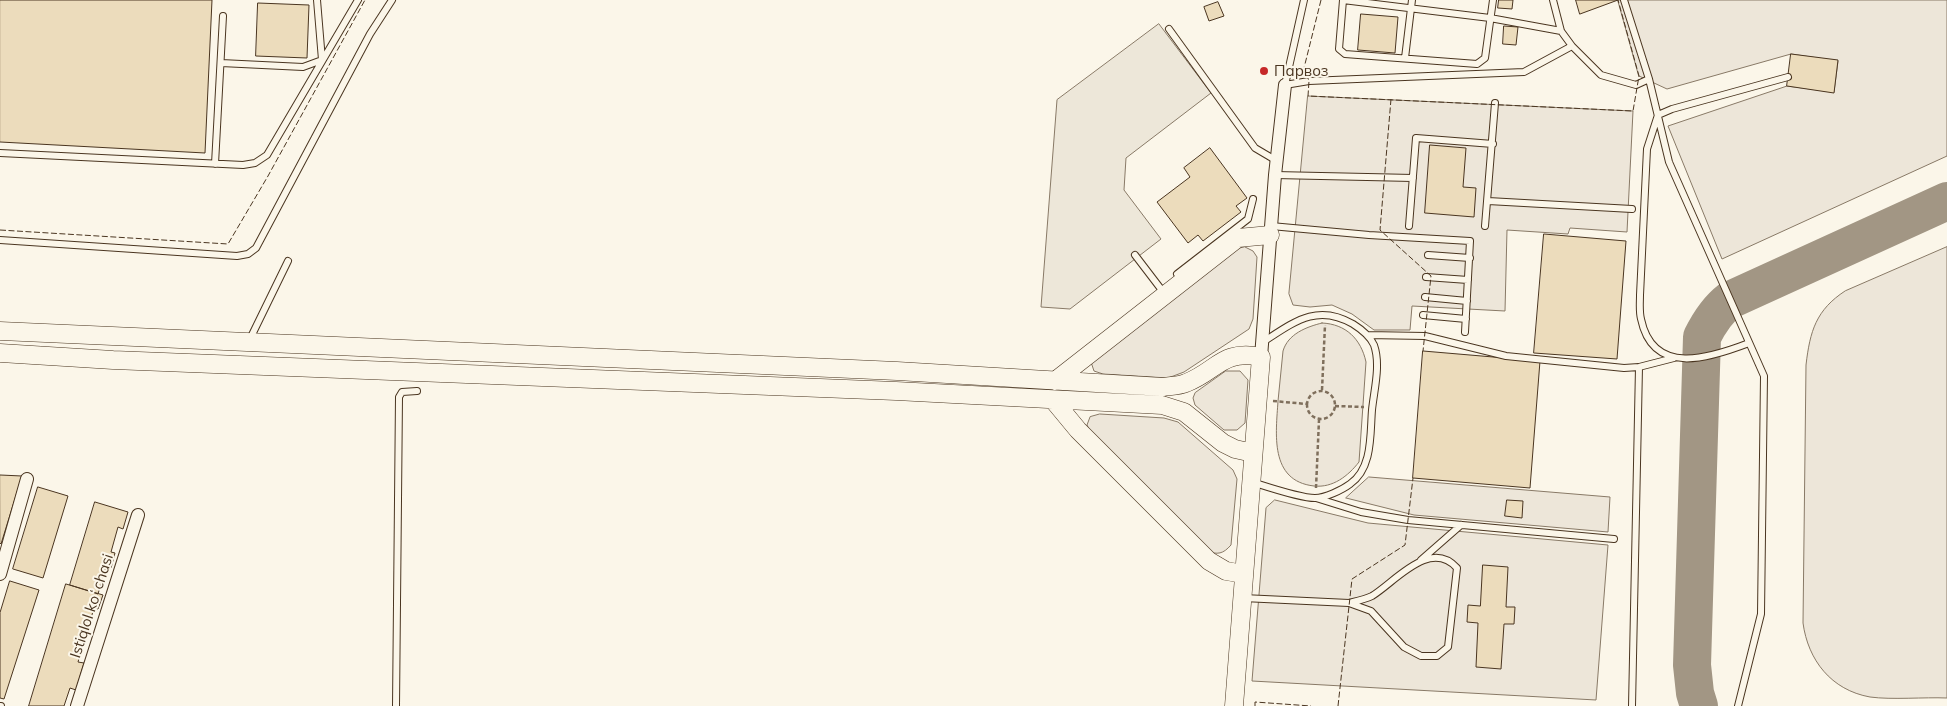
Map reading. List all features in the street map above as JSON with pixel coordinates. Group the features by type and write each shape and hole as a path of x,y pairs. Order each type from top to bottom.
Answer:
{"street":[{"path":"1234,706 1275,175 1285,85"},
{"path":"1055,380 1238,238 1271,230"},
{"path":"0,331 896,371 1163,387 1186,383 1229,358 1262,350"},
{"path":"0,353 133,361 886,391 1162,405 1184,412 1229,446 1254,453"},
{"path":"1054,401 1078,430 1209,561 1226,571 1244,574"},
{"path":"0,574 27,479"},
{"name":"Istiqlol koʻchasi","path":"77,706 138,515"}],"lane":[{"path":"317,0 322,60"},
{"path":"0,153 243,166 255,163 267,155 358,0"},
{"path":"0,240 238,256 248,254 256,248 370,34 392,0"},
{"path":"1304,0 1285,85 1309,81 1524,72 1572,46"},
{"path":"1493,0 1490,18 1485,58 1477,64 1345,54 1339,48 1343,0 1490,18 1561,31"},
{"path":"1405,58 1412,0"},
{"path":"1553,0 1561,31 1572,46 1600,75 1636,85 1649,79"},
{"path":"1624,0 1649,79 1669,162 1764,376 1762,614 1738,706"},
{"path":"215,164 223,16"},
{"path":"1169,29 1255,148 1277,161"},
{"path":"220,63 303,67 322,60"},
{"path":"1674,358 1658,348 1648,338 1641,318 1647,149 1658,115 1672,109 1788,76"},
{"path":"1485,226 1495,104"},
{"path":"1409,226 1416,138 1493,144"},
{"path":"1275,175 1413,178"},
{"path":"1177,274 1248,219 1253,199"},
{"path":"1488,201 1632,209"},
{"path":"1271,230 1470,241 1465,332"},
{"path":"1135,255 1165,294"},
{"path":"1428,255 1470,258"},
{"path":"249,342 288,261"},
{"path":"1426,277 1468,280"},
{"path":"1425,297 1467,301"},
{"path":"1262,350 1287,327 1306,317 1326,313 1341,317 1359,328 1374,345 1376,365 1368,455 1361,473 1350,484 1315,498"},
{"path":"1423,316 1466,319"},
{"path":"1367,335 1425,336 1506,356 1624,368 1639,367 1674,358 1710,357 1749,343"},
{"path":"1632,706 1639,367"},
{"path":"396,706 399,397 402,392 417,391"},
{"path":"1251,482 1361,512 1408,520 1614,539"},
{"path":"1350,603 1371,596 1420,561 1461,525"},
{"path":"1242,598 1350,603 1371,611 1404,647 1421,656 1437,656 1448,647 1457,568 1451,562 1436,558 1420,561"}],"path":[{"path":"1322,390 1326,313"},
{"path":"1322,390 1333,397 1336,406 1332,415 1319,420 1309,414 1307,404 1313,393 1322,390"},
{"path":"1258,400 1307,404"},
{"path":"1336,406 1373,407"},
{"path":"1315,498 1319,420"}],"shaded area":[{"path":"1618,0 1947,0 1947,156 1722,259 1668,126 1787,86 1834,92 1838,61 1791,54 1667,89 1639,76"},
{"path":"1159,24 1211,93 1126,158 1124,190 1161,239 1070,309 1041,307 1057,100"},
{"path":"1308,96 1633,111 1627,232 1570,228 1568,234 1507,230 1505,311 1412,306 1410,330 1374,330 1352,314 1332,305 1310,307 1293,305 1289,294"},
{"path":"1245,247 1253,251 1257,257 1253,319 1249,329 1184,372 1168,378 1103,374 1094,371 1091,362 1235,249"},
{"path":"1947,247 1947,698 1870,697 1844,688 1824,671 1810,649 1803,623 1806,365 1808,353 1816,322 1835,298 1845,291"},
{"path":"1322,323 1338,326 1351,334 1360,346 1366,362 1359,462 1340,480 1328,485 1314,486 1299,482 1289,475 1282,465 1278,454 1276,427 1282,357 1285,345 1298,332"},
{"path":"1226,371 1240,371 1248,380 1245,423 1237,430 1224,430 1195,405 1193,398 1195,393"},
{"path":"1100,414 1164,418 1178,422 1233,470 1237,479 1231,545 1228,548 1220,553 1206,551 1091,433 1087,425 1090,417"},
{"path":"1369,477 1610,497 1608,532 1414,515 1346,498"},
{"path":"1275,500 1368,523 1608,545 1596,700 1252,681 1266,508"}],"building":[{"path":"0,0 212,0 205,153 0,142"},
{"path":"1499,0 1513,0 1512,9 1498,8"},
{"path":"1576,0 1618,0 1580,14"},
{"path":"1218,2 1224,16 1209,21 1204,7"},
{"path":"258,3 309,5 307,58 256,56"},
{"path":"1361,14 1398,17 1395,53 1358,50"},
{"path":"1504,26 1518,27 1516,45 1503,44"},
{"path":"1791,54 1838,60 1834,93 1787,86"},
{"path":"1430,145 1466,148 1463,187 1476,188 1474,217 1425,213"},
{"path":"1210,148 1247,198 1236,206 1241,212 1203,241 1198,235 1188,243 1157,202 1190,177 1184,168"},
{"path":"1544,234 1626,241 1617,359 1534,353"},
{"path":"1423,351 1540,361 1530,488 1413,478"},
{"path":"0,475 22,476 1,544 0,543"},
{"path":"38,487 68,496 43,578 13,569"},
{"path":"1507,500 1523,501 1522,518 1505,516"},
{"path":"95,502 128,512 123,529 118,527 111,552 115,553 111,568 106,567 98,594 70,585"},
{"path":"1483,565 1508,567 1506,607 1515,607 1514,624 1504,624 1501,669 1476,667 1478,623 1467,622 1468,605 1480,606"},
{"path":"10,581 39,590 4,699 0,698 0,613"},
{"path":"66,584 103,595 98,609 94,608 78,662 84,663 76,690 70,688 64,706 29,706"}],"taxiway":[{"path":"1699,706 1695,693 1692,665 1702,337 1714,317 1730,300 1947,201"}],"fence":[{"path":"0,230 228,244 268,176 365,0"},
{"path":"1321,0 1304,68 1309,81 1308,96 1633,111 1639,76 1618,0"},
{"path":"1391,99 1380,230 1431,276 1423,351"},
{"path":"1338,706 1352,579 1405,545 1413,478"},
{"path":"1255,706 1255,702 1311,706"}],"place":[{"name":"Парвоз","path":"1264,71"}]}
